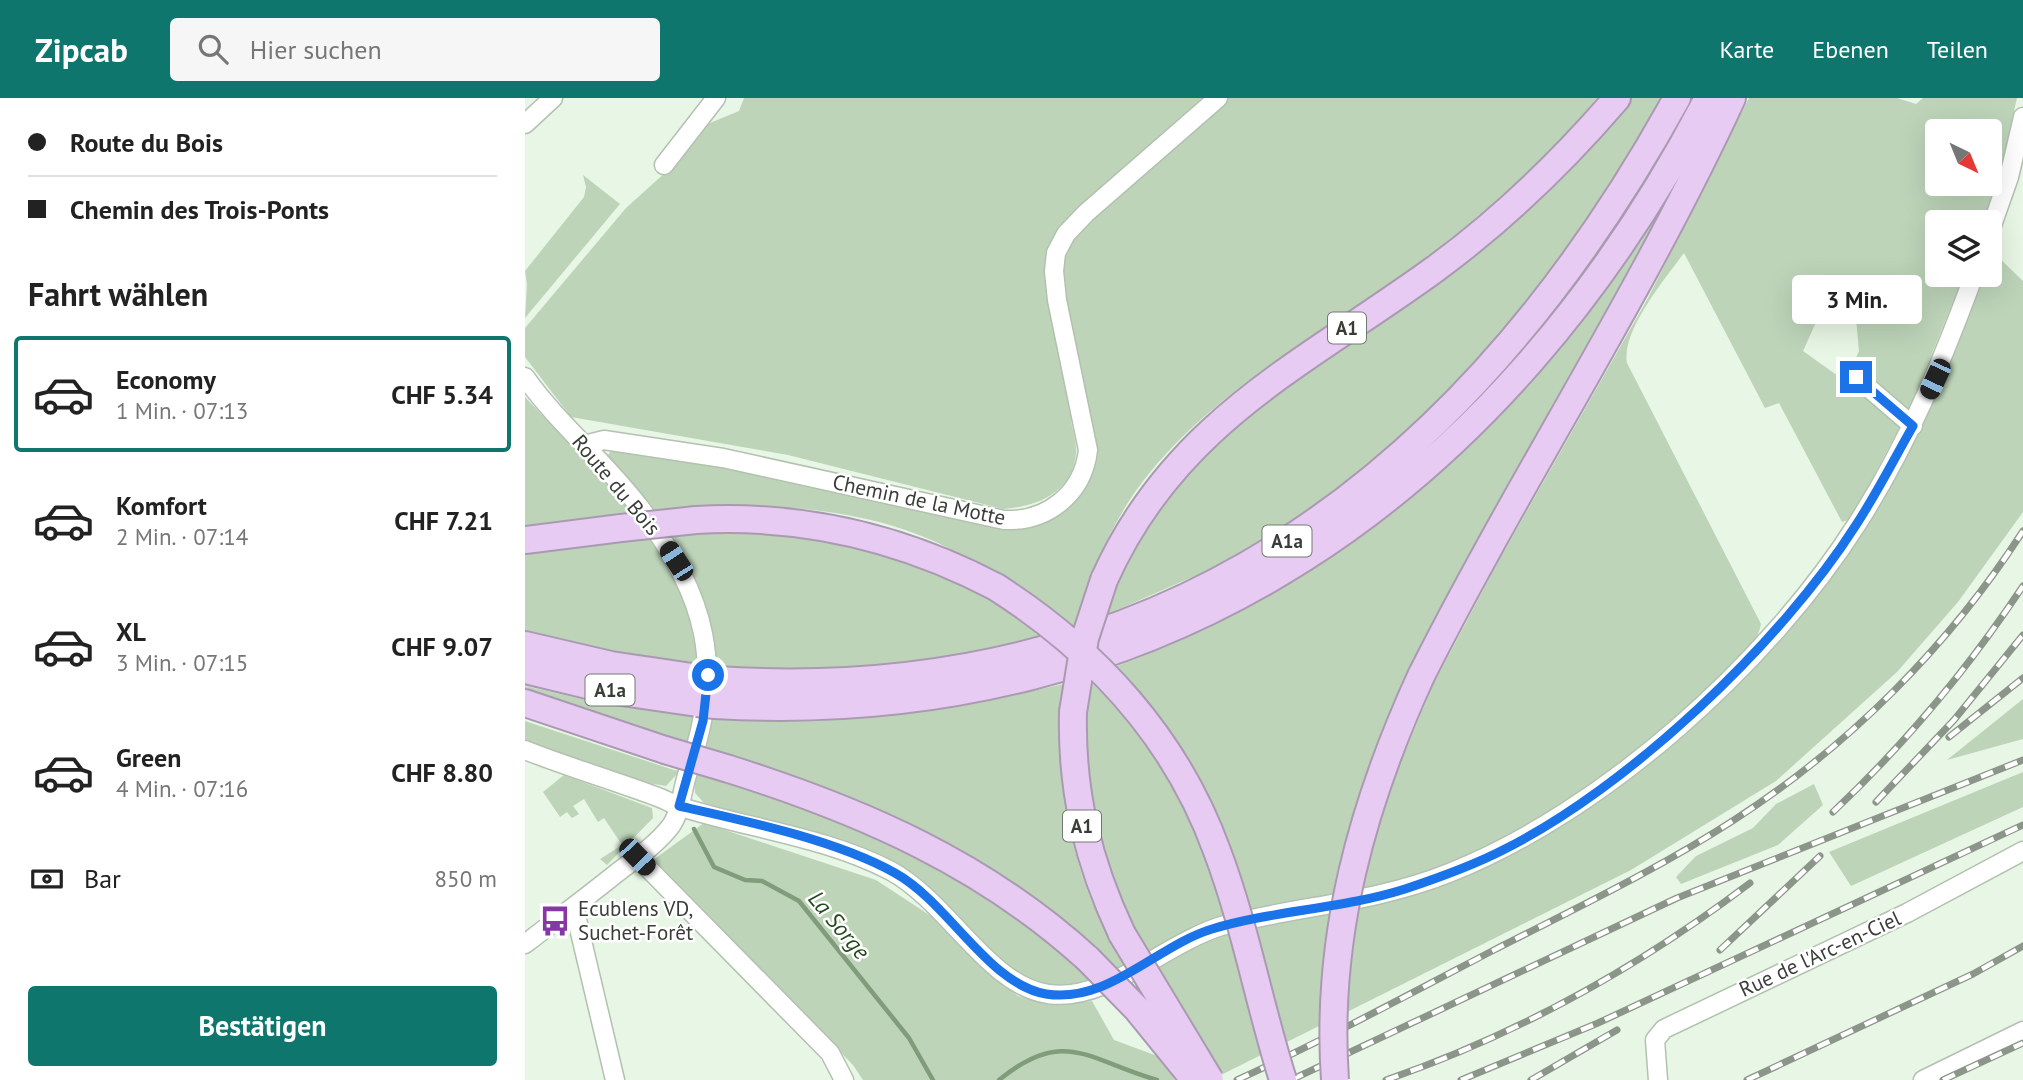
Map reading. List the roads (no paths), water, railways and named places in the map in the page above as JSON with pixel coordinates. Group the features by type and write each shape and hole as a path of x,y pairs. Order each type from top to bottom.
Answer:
{"highway":[{"name":"A1","path":"1210,1080 1122,934 1097,877 1085,841 1073,765 1073,712 1085,638 1104,580 1133,523 1153,493 1201,439 1266,384 1436,268 1493,223 1547,174 1617,98"},
{"name":"A1a","path":"525,670 608,690 707,691 902,677 992,662 1063,643 1147,613 1214,583 1266,554 1335,509 1390,466 1457,404 1499,359 1592,236 1677,98"},
{"name":"A1a","path":"525,645 707,691 792,708 873,704 998,686 1070,667 1156,636 1226,604 1288,569 1358,523 1421,471 1475,421 1517,376 1634,226 1708,98"},
{"path":"1335,1080 1333,1004 1347,890 1375,785 1421,676 1474,574 1631,300 1732,98"},
{"path":"525,540 695,520 780,520 851,531 929,555 996,587 1046,621 1101,669 1149,725 1186,783 1226,877 1283,1080"},
{"name":"A1a","path":"525,703 850,810 933,849 1013,898 1088,959 1137,1009 1194,1080"}],"street":[{"path":"525,124 554,98"},
{"path":"664,165 716,98"},
{"name":"Chemin de la Motte","path":"584,445 604,440 723,458 1003,520 1023,520 1047,512 1076,488 1084,470 1088,450 1057,300 1054,271 1056,253 1066,234 1086,213 1218,98"},
{"path":"1997,210 2009,177 2023,117"},
{"path":"525,750 679,806 839,849 870,861 913,884 936,903 997,968 1019,985 1058,995 1088,992 1107,985 1195,934 1401,890 1503,850 1551,822 1636,761 1686,719 1756,651 1856,526 1913,426 1935,379 1970,287"},
{"name":"Route du Bois","path":"525,377 542,401 621,484 676,561 696,608 707,658 708,691 703,721 671,827 637,857 525,944"},
{"path":"1856,377 1913,426"},
{"name":"Rue de l'Arc-en-Ciel","path":"1658,1080 1655,1040 1664,1029 1907,913 2023,851"},
{"path":"637,857 830,1053 844,1080"},
{"path":"573,907 615,1080"},
{"path":"1923,1080 2023,1031"}],"waterway":[{"name":"La Sorge","path":"694,829 714,867 745,880 762,881 799,901 909,1038 933,1080"},
{"name":"La Sorge","path":"999,1080 1022,1064 1060,1051 1095,1057 1157,1080"}],"railway":[{"path":"1237,1080 1334,1033 1645,872 1705,838 1776,791 1817,760 1894,691 1963,614 2023,531"},
{"path":"1833,812 1885,760 1934,705 2023,586"},
{"path":"1876,802 1954,720 2023,635"},
{"path":"1949,737 2023,678"},
{"path":"1291,1080 1677,898 2023,760"},
{"path":"1461,1080 1598,1023 2023,825"},
{"path":"1720,950 1820,856"},
{"path":"1386,1080 1483,1042 1576,996 1665,943 1750,883"},
{"path":"1747,1080 1973,974 2023,946"},
{"path":"1531,1080 1617,1030"},
{"path":"1943,1080 2023,1043"}],"place":[{"name":"Ecublens VD, Suchet-Forêt","path":"555,921"}]}
